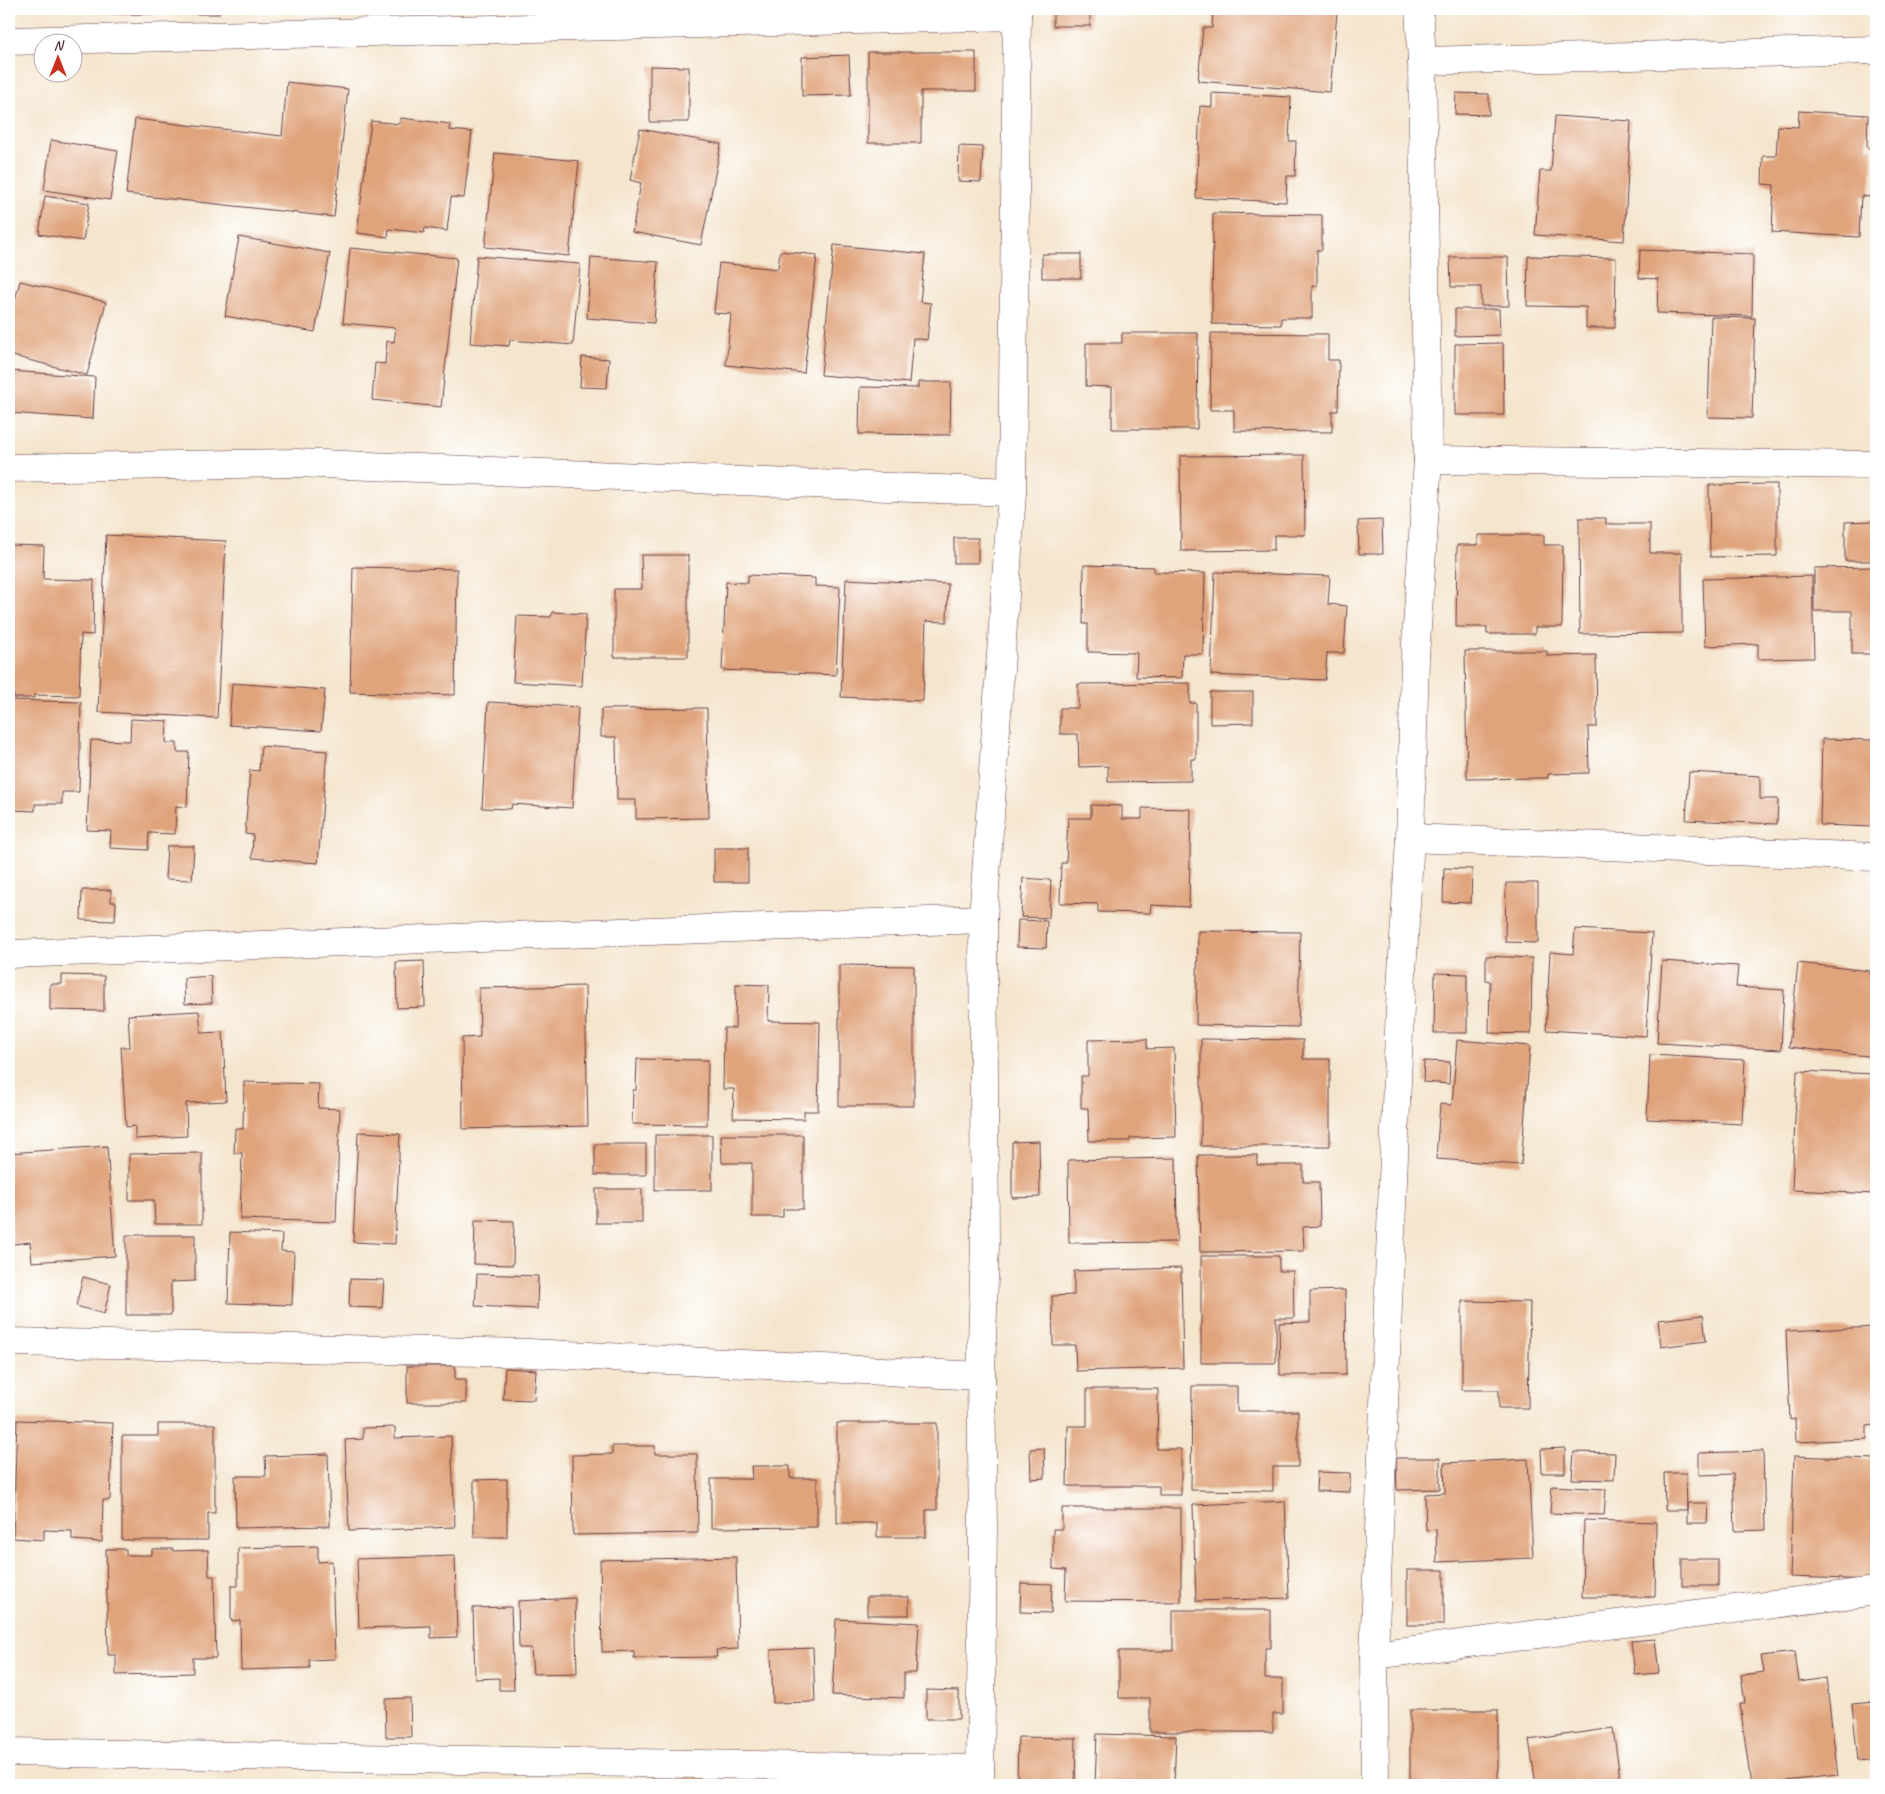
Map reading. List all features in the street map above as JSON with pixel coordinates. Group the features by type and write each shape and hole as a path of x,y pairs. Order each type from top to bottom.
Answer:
{"street":[{"path":"1375,1785 1374,1655 1400,1006 1410,838 1415,658 1428,460 1422,61 1419,9"},
{"path":"9,41 1017,13 1012,492 983,919 985,1244 981,1376 983,1528 980,1777 9,1752"},
{"path":"1422,61 1876,50"},
{"path":"1428,460 1876,465"},
{"path":"9,468 296,463 1012,492"},
{"path":"1410,838 1876,857"},
{"path":"9,954 983,919"},
{"path":"9,1342 529,1353 981,1376"},
{"path":"1374,1655 1876,1591"}],"building":[{"path":"102,9 219,9 219,14 102,14"},
{"path":"1053,9 1090,9 1090,26 1053,26"},
{"path":"1213,9 1328,9 1328,12 1337,13 1330,92 1198,81 1203,28 1212,28"},
{"path":"868,52 976,52 976,91 921,91 921,143 868,143"},
{"path":"849,55 851,95 802,96 802,57"},
{"path":"650,66 689,67 689,122 650,122"},
{"path":"287,82 348,89 334,217 126,194 135,119 282,136"},
{"path":"1212,93 1291,97 1289,141 1296,141 1295,176 1287,176 1286,202 1196,198 1200,106 1212,107"},
{"path":"1456,93 1489,94 1489,115 1455,114"},
{"path":"1799,111 1868,115 1867,148 1873,148 1870,197 1861,196 1859,237 1772,232 1774,185 1762,184 1763,156 1776,156 1778,126 1798,127"},
{"path":"1555,116 1631,121 1624,241 1535,235 1540,171 1551,171"},
{"path":"401,118 450,124 449,130 472,132 464,198 451,197 447,231 425,228 424,233 389,229 388,237 357,233 371,121 400,124"},
{"path":"640,129 721,144 701,245 632,232 641,183 630,180"},
{"path":"51,140 118,151 110,200 44,190"},
{"path":"959,146 983,147 981,182 958,181"},
{"path":"495,153 579,161 569,256 485,247"},
{"path":"45,196 89,203 83,241 39,234"},
{"path":"1213,213 1322,215 1322,250 1317,250 1317,286 1312,286 1312,318 1281,318 1281,325 1212,324"},
{"path":"239,237 330,253 315,332 225,316"},
{"path":"834,245 925,254 920,302 931,303 927,340 913,338 909,383 821,375"},
{"path":"350,248 457,258 441,407 372,400 375,363 385,364 387,341 394,342 396,328 343,323"},
{"path":"1640,250 1753,254 1752,316 1657,313 1658,279 1639,278"},
{"path":"780,251 817,255 804,373 726,365 731,314 714,313 719,263 778,269"},
{"path":"1042,254 1081,254 1081,278 1042,278"},
{"path":"477,256 580,264 573,345 510,340 509,346 470,343"},
{"path":"1528,256 1616,258 1615,328 1586,328 1586,307 1527,306"},
{"path":"591,257 658,262 654,323 587,318"},
{"path":"1450,257 1508,257 1509,306 1481,306 1481,287 1451,287"},
{"path":"20,281 106,302 87,375 9,355 9,324"},
{"path":"1455,309 1499,309 1500,335 1455,336"},
{"path":"1711,317 1755,318 1752,418 1708,417"},
{"path":"1122,333 1198,333 1197,429 1112,429 1112,387 1086,386 1086,343 1122,343"},
{"path":"1211,333 1328,334 1328,360 1339,360 1338,411 1332,411 1332,432 1234,431 1234,410 1210,410"},
{"path":"1503,343 1504,415 1455,415 1455,344"},
{"path":"582,357 609,359 607,388 580,387"},
{"path":"9,371 95,377 93,419 9,413"},
{"path":"918,382 951,382 950,435 859,434 860,387 918,388"},
{"path":"1304,455 1305,535 1274,535 1274,550 1181,551 1180,456"},
{"path":"1777,484 1777,556 1710,557 1709,485"},
{"path":"1579,518 1606,518 1606,524 1650,524 1650,553 1682,553 1682,633 1580,634"},
{"path":"1382,520 1383,554 1359,554 1358,521"},
{"path":"1874,521 1874,561 1845,561 1845,522"},
{"path":"106,535 226,541 217,718 98,712"},
{"path":"1478,535 1544,535 1544,545 1563,545 1562,627 1535,627 1535,634 1487,634 1487,627 1456,627 1457,545 1478,545"},
{"path":"954,538 978,538 978,563 954,563"},
{"path":"9,545 44,546 43,579 94,580 93,635 81,634 79,696 34,695 34,698 14,698 14,695 9,695"},
{"path":"641,555 688,555 688,657 614,657 614,589 642,589"},
{"path":"1084,565 1154,567 1154,572 1205,573 1203,654 1183,654 1182,678 1136,677 1137,653 1088,652 1088,624 1083,624"},
{"path":"353,567 457,569 455,695 350,692"},
{"path":"1876,567 1876,654 1852,654 1852,611 1814,611 1814,568"},
{"path":"1215,572 1330,576 1328,604 1347,606 1344,653 1327,653 1325,680 1211,675"},
{"path":"748,575 815,578 815,586 840,587 836,675 722,670 726,582 748,583"},
{"path":"1812,576 1814,658 1758,659 1758,644 1705,646 1703,579"},
{"path":"846,579 948,584 947,622 926,621 923,701 841,697"},
{"path":"552,612 586,614 582,686 513,682 517,616 551,617"},
{"path":"1465,651 1547,651 1547,656 1596,655 1597,727 1588,727 1589,773 1548,774 1548,778 1467,779"},
{"path":"232,683 325,690 321,731 229,725"},
{"path":"1190,683 1190,703 1196,703 1196,759 1191,759 1191,781 1108,782 1108,766 1079,767 1078,734 1060,734 1060,708 1078,708 1078,684"},
{"path":"1210,692 1253,692 1253,723 1210,724"},
{"path":"9,700 81,702 79,792 62,792 62,804 35,804 35,811 9,810"},
{"path":"488,702 578,707 572,808 512,804 511,809 482,808"},
{"path":"707,708 709,818 636,819 636,800 617,800 616,737 601,737 601,709"},
{"path":"131,719 167,721 166,743 177,743 177,752 189,752 187,807 176,806 175,834 149,833 148,850 110,848 111,831 87,830 91,740 130,741"},
{"path":"1822,739 1875,740 1874,827 1820,825"},
{"path":"261,746 327,751 318,863 252,858 253,835 245,834 250,770 259,771"},
{"path":"1689,772 1760,776 1760,799 1778,799 1777,824 1686,820"},
{"path":"1091,805 1122,806 1122,819 1142,819 1142,808 1191,809 1189,907 1151,905 1150,913 1098,912 1098,904 1060,903 1061,863 1066,863 1068,818 1091,818"},
{"path":"167,846 194,846 192,880 165,879"},
{"path":"714,848 748,848 748,882 714,882"},
{"path":"1444,868 1472,869 1471,903 1443,902"},
{"path":"1023,878 1051,880 1049,918 1021,917"},
{"path":"1506,883 1538,883 1538,943 1505,942"},
{"path":"82,890 111,890 111,902 116,902 115,921 81,920"},
{"path":"1018,920 1047,921 1046,948 1017,947"},
{"path":"1575,929 1652,933 1646,1036 1546,1030 1550,952 1573,954"},
{"path":"1198,931 1300,932 1298,1027 1196,1025"},
{"path":"1486,956 1532,958 1531,1034 1489,1033 1490,981 1486,980"},
{"path":"424,961 425,1007 397,1008 396,962"},
{"path":"1662,961 1738,966 1736,987 1784,990 1781,1050 1657,1043"},
{"path":"1798,963 1870,971 1870,975 1876,976 1876,1057 1789,1047"},
{"path":"839,965 914,966 914,1106 839,1106"},
{"path":"1435,973 1467,974 1467,1033 1434,1033"},
{"path":"62,975 104,976 104,1011 50,1010 50,984 62,984"},
{"path":"211,976 212,1003 185,1004 184,978"},
{"path":"736,984 769,985 768,1021 820,1022 818,1111 804,1111 804,1119 733,1118 734,1089 723,1089 724,1028 735,1028"},
{"path":"585,986 588,1126 463,1129 462,1038 480,1037 479,988"},
{"path":"199,1011 201,1033 223,1032 226,1101 186,1103 187,1136 135,1139 135,1126 126,1127 121,1047 130,1047 128,1015"},
{"path":"1147,1039 1147,1049 1174,1048 1176,1137 1130,1138 1130,1141 1089,1141 1088,1108 1081,1108 1081,1076 1088,1076 1088,1040"},
{"path":"1201,1039 1303,1040 1303,1059 1330,1059 1330,1146 1201,1146"},
{"path":"1457,1040 1530,1046 1521,1165 1436,1159 1440,1104 1452,1105"},
{"path":"1650,1055 1745,1060 1742,1124 1647,1119"},
{"path":"637,1059 708,1060 707,1125 632,1124 633,1090 636,1090"},
{"path":"1424,1061 1450,1062 1449,1084 1423,1082"},
{"path":"1797,1071 1876,1074 1876,1194 1792,1190"},
{"path":"244,1082 319,1084 318,1108 340,1109 336,1222 240,1219 242,1153 234,1153 235,1128 243,1129"},
{"path":"358,1132 400,1134 395,1244 353,1242"},
{"path":"655,1135 712,1135 712,1190 655,1190"},
{"path":"721,1135 803,1135 803,1209 783,1209 783,1217 752,1217 752,1163 722,1163"},
{"path":"1039,1141 1040,1197 1012,1198 1012,1142"},
{"path":"595,1144 646,1144 646,1175 595,1175"},
{"path":"107,1146 115,1256 32,1262 30,1242 13,1244 9,1153"},
{"path":"202,1153 202,1224 155,1224 154,1200 129,1200 129,1154"},
{"path":"1198,1155 1257,1155 1257,1165 1303,1165 1303,1182 1319,1182 1320,1226 1303,1227 1304,1251 1200,1252"},
{"path":"1176,1158 1177,1242 1069,1243 1068,1160"},
{"path":"596,1189 642,1189 642,1223 596,1223"},
{"path":"475,1220 514,1221 513,1265 474,1264"},
{"path":"230,1232 282,1234 281,1251 294,1252 292,1305 228,1303"},
{"path":"126,1235 195,1235 195,1281 171,1282 171,1315 126,1315"},
{"path":"1201,1256 1279,1256 1279,1271 1293,1271 1294,1318 1276,1318 1276,1363 1201,1363"},
{"path":"1181,1268 1183,1368 1076,1371 1075,1345 1053,1345 1052,1296 1074,1295 1074,1271"},
{"path":"477,1274 538,1276 537,1309 475,1306"},
{"path":"83,1277 111,1284 104,1314 76,1306"},
{"path":"350,1279 384,1280 382,1308 349,1307"},
{"path":"1345,1290 1346,1375 1280,1375 1279,1323 1310,1322 1310,1291"},
{"path":"1462,1301 1530,1302 1528,1408 1499,1408 1499,1390 1462,1390"},
{"path":"1703,1315 1706,1341 1661,1347 1658,1320"},
{"path":"1876,1327 1876,1425 1867,1426 1867,1439 1796,1442 1795,1419 1790,1420 1786,1331"},
{"path":"407,1366 455,1366 455,1379 466,1379 466,1403 407,1403"},
{"path":"505,1368 536,1370 534,1400 503,1399"},
{"path":"1192,1386 1237,1386 1237,1411 1298,1411 1298,1467 1273,1467 1273,1491 1191,1490"},
{"path":"1087,1389 1158,1389 1157,1449 1181,1449 1181,1495 1159,1495 1159,1486 1067,1486 1068,1426 1087,1426"},
{"path":"17,1420 113,1423 110,1500 103,1500 102,1542 72,1540 72,1531 44,1530 44,1540 13,1538"},
{"path":"837,1423 937,1423 937,1510 926,1510 926,1537 877,1537 877,1523 837,1523"},
{"path":"158,1424 215,1424 215,1513 208,1513 208,1540 122,1540 122,1436 158,1436"},
{"path":"395,1427 395,1438 451,1436 455,1527 349,1531 345,1440 363,1439 363,1428"},
{"path":"612,1446 655,1446 655,1454 697,1454 698,1533 573,1535 572,1455 612,1454"},
{"path":"1044,1448 1045,1478 1031,1479 1030,1449"},
{"path":"1565,1448 1565,1473 1542,1473 1541,1449"},
{"path":"1763,1451 1765,1530 1735,1531 1733,1474 1699,1475 1699,1453"},
{"path":"1574,1452 1615,1453 1614,1480 1572,1479"},
{"path":"328,1454 330,1526 236,1528 235,1476 266,1476 265,1456"},
{"path":"1794,1456 1876,1459 1876,1580 1790,1577"},
{"path":"1396,1458 1440,1458 1440,1489 1397,1490"},
{"path":"1528,1459 1533,1558 1437,1562 1436,1529 1426,1530 1425,1494 1445,1493 1444,1463"},
{"path":"751,1466 790,1466 790,1478 817,1478 817,1527 711,1528 711,1479 752,1479"},
{"path":"1317,1472 1350,1473 1350,1492 1316,1491"},
{"path":"1664,1473 1686,1473 1687,1510 1665,1510"},
{"path":"507,1479 507,1537 474,1537 474,1480"},
{"path":"1552,1486 1606,1489 1604,1515 1550,1513"},
{"path":"1285,1501 1289,1598 1196,1601 1193,1505"},
{"path":"1687,1503 1708,1503 1707,1523 1687,1523"},
{"path":"1062,1508 1181,1508 1181,1602 1065,1601 1066,1570 1053,1569 1053,1529 1062,1529"},
{"path":"1584,1520 1656,1522 1655,1597 1582,1597"},
{"path":"318,1546 318,1562 332,1561 335,1659 309,1660 310,1668 241,1670 240,1620 231,1621 231,1586 238,1586 238,1548"},
{"path":"106,1549 126,1549 126,1555 152,1555 152,1549 173,1549 173,1551 208,1550 209,1576 214,1576 216,1658 193,1658 193,1673 116,1675 116,1655 108,1655"},
{"path":"455,1556 457,1637 431,1638 431,1626 359,1628 357,1559"},
{"path":"736,1557 738,1649 716,1650 717,1657 634,1658 634,1651 602,1652 600,1560"},
{"path":"1682,1559 1718,1559 1718,1586 1682,1586"},
{"path":"1407,1570 1444,1570 1444,1625 1407,1625"},
{"path":"1021,1583 1052,1584 1051,1613 1020,1612"},
{"path":"867,1597 909,1597 909,1615 867,1615"},
{"path":"575,1598 577,1673 533,1674 531,1648 519,1648 518,1601"},
{"path":"511,1607 514,1690 499,1690 499,1678 475,1679 473,1608"},
{"path":"1173,1610 1271,1610 1271,1648 1265,1648 1265,1679 1283,1679 1283,1714 1273,1714 1273,1732 1150,1732 1150,1698 1119,1698 1119,1651 1173,1651"},
{"path":"836,1619 919,1623 916,1673 904,1673 904,1698 832,1695"},
{"path":"1655,1639 1659,1673 1635,1675 1631,1641"},
{"path":"813,1648 815,1702 773,1703 771,1650"},
{"path":"1795,1652 1799,1682 1826,1678 1838,1775 1751,1785 1740,1704 1745,1704 1741,1675 1764,1672 1761,1656"},
{"path":"926,1690 959,1691 959,1719 926,1719"},
{"path":"410,1698 411,1737 386,1737 385,1699"},
{"path":"1876,1702 1876,1759 1858,1761 1852,1704"},
{"path":"1410,1710 1498,1710 1498,1785 1410,1785"},
{"path":"1613,1728 1621,1785 1536,1785 1529,1740"},
{"path":"1097,1734 1176,1736 1174,1785 1095,1785"},
{"path":"1018,1737 1076,1738 1075,1785 1017,1785"},
{"path":"653,1776 720,1776 720,1785 653,1785"}]}
